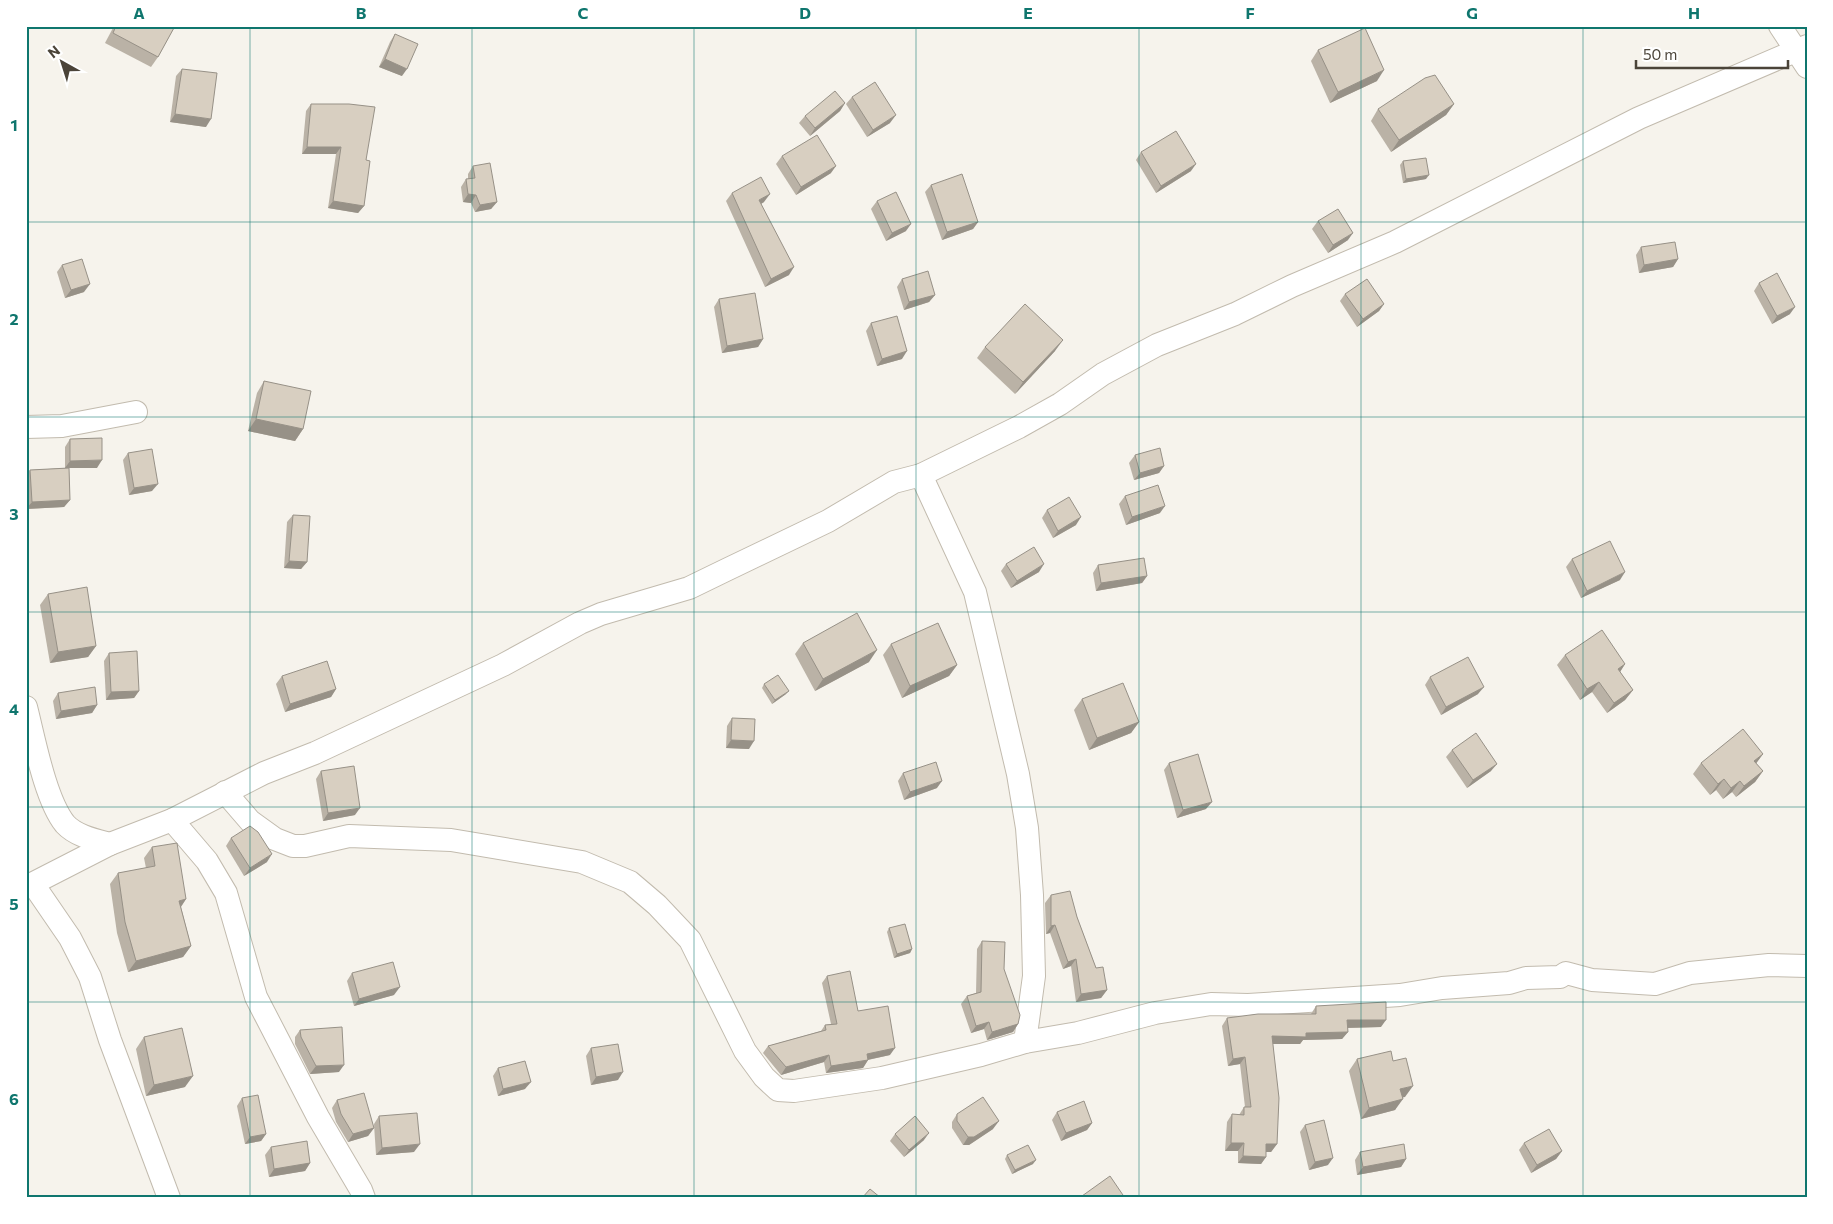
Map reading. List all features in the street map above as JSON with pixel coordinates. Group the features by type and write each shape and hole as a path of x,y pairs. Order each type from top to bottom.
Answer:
{"street":[{"path":"169,1198 110,1040 90,977 70,938 30,885 110,844 172,820 264,773 315,753 503,665 580,623 601,614 689,588 828,521 894,482 922,475 1060,404 1103,374 1157,345 1236,314 1292,286 1395,242 1639,118 1803,55 1780,26"},
{"path":"26,427 62,426 136,412"},
{"path":"922,475 975,592 1018,774 1027,828 1032,895 1034,976 1025,1042"},
{"path":"26,707 50,795 65,824 85,838 110,844"},
{"path":"225,792 250,821 275,840 293,846 305,846 349,836 452,840 582,862 630,882 657,905 690,940 745,1051 764,1077 778,1090 794,1091 882,1078 981,1055 1025,1042 1078,1033 1155,1013 1211,1004 1248,1005 1400,995 1442,988 1509,983 1526,978 1560,977 1566,973 1592,980 1655,984 1690,973 1769,965 1807,966"},
{"path":"172,820 207,860 226,894 256,997 318,1117 364,1198"}],"building":[{"path":"116,26 175,26 158,57 113,33"},
{"path":"1365,28 1384,70 1338,92 1318,50"},
{"path":"395,34 418,44 407,69 385,59"},
{"path":"182,69 217,73 211,119 175,114"},
{"path":"1435,75 1454,104 1399,140 1378,109 1425,78"},
{"path":"875,82 896,115 873,130 852,97"},
{"path":"835,91 845,103 815,128 805,116"},
{"path":"311,104 349,104 375,107 366,160 370,161 364,206 333,201 341,147 307,147"},
{"path":"1176,131 1196,164 1161,186 1141,152"},
{"path":"817,135 836,166 801,187 782,156"},
{"path":"1426,158 1429,175 1406,179 1403,161"},
{"path":"490,163 497,202 480,205 476,195 468,194 466,179 475,178 473,166"},
{"path":"962,174 978,222 947,232 931,185"},
{"path":"761,177 770,194 759,200 794,267 771,279 732,193"},
{"path":"896,192 911,224 892,233 877,201"},
{"path":"1338,209 1353,233 1333,245 1318,221"},
{"path":"1675,242 1678,259 1644,265 1641,247"},
{"path":"82,259 90,284 71,290 62,265"},
{"path":"928,271 935,295 909,302 902,279"},
{"path":"1777,273 1795,307 1777,316 1759,283"},
{"path":"1367,279 1384,304 1363,319 1345,294"},
{"path":"755,293 763,339 727,346 719,299"},
{"path":"1025,304 1063,340 1023,382 985,347"},
{"path":"897,316 907,351 882,359 871,323"},
{"path":"264,381 311,391 303,429 256,419"},
{"path":"102,438 102,460 70,461 70,439"},
{"path":"1160,448 1164,466 1140,473 1135,455"},
{"path":"152,449 158,484 134,488 128,453"},
{"path":"69,468 70,500 32,502 30,470"},
{"path":"1158,485 1165,506 1132,517 1125,496"},
{"path":"1069,497 1081,517 1058,531 1047,510"},
{"path":"293,515 310,516 307,562 289,561"},
{"path":"1610,541 1625,572 1587,591 1572,559"},
{"path":"1034,547 1044,564 1017,581 1006,564"},
{"path":"1144,558 1147,576 1101,583 1098,565"},
{"path":"87,587 96,646 58,652 48,594"},
{"path":"857,613 877,650 823,679 803,643"},
{"path":"938,623 957,665 910,686 891,644"},
{"path":"1602,630 1625,664 1618,669 1633,690 1614,703 1599,682 1587,689 1565,655"},
{"path":"137,651 139,691 111,692 109,653"},
{"path":"1468,657 1484,687 1446,707 1430,677"},
{"path":"327,661 336,689 290,704 282,676"},
{"path":"778,675 789,691 775,700 764,684"},
{"path":"1123,683 1139,722 1097,738 1082,699"},
{"path":"95,687 97,705 61,711 58,693"},
{"path":"732,718 755,719 754,741 731,740"},
{"path":"1743,729 1763,754 1754,761 1763,771 1744,786 1740,781 1731,788 1724,779 1718,784 1701,763"},
{"path":"1476,733 1497,764 1473,780 1452,750"},
{"path":"1198,754 1212,802 1183,810 1169,763"},
{"path":"936,762 942,781 910,792 903,773"},
{"path":"354,766 360,808 328,813 321,771"},
{"path":"250,826 258,832 272,854 250,868 231,838"},
{"path":"177,843 186,899 179,901 191,946 136,961 125,922 118,873 155,866 152,847"},
{"path":"1070,891 1077,917 1096,968 1103,967 1107,990 1081,994 1076,959 1068,962 1055,925 1051,926 1051,895"},
{"path":"905,924 912,949 897,954 889,928"},
{"path":"982,941 1005,942 1004,969 1020,1015 1018,1024 992,1032 989,1022 976,1026 967,996 981,992"},
{"path":"393,962 400,987 359,999 352,973"},
{"path":"850,971 858,1011 888,1006 895,1048 867,1054 868,1060 831,1066 829,1055 786,1067 768,1046 826,1030 825,1025 837,1024 827,976"},
{"path":"1386,1002 1386,1020 1347,1020 1348,1032 1306,1033 1306,1037 1272,1036 1279,1098 1277,1144 1266,1144 1266,1157 1243,1156 1244,1143 1231,1143 1232,1114 1244,1115 1244,1107 1251,1107 1245,1057 1233,1059 1227,1018 1258,1014 1316,1014 1316,1006"},
{"path":"342,1027 344,1065 316,1066 301,1037 300,1030"},
{"path":"182,1028 193,1076 154,1085 144,1037"},
{"path":"618,1044 623,1072 596,1077 591,1048"},
{"path":"1391,1051 1393,1061 1406,1058 1413,1086 1400,1089 1403,1099 1369,1108 1357,1059"},
{"path":"525,1061 531,1082 503,1089 498,1068"},
{"path":"364,1093 374,1128 353,1134 341,1114 337,1100"},
{"path":"258,1095 266,1134 250,1137 242,1098"},
{"path":"983,1097 999,1121 974,1137 968,1137 957,1121 957,1114"},
{"path":"1084,1101 1092,1123 1066,1133 1057,1112"},
{"path":"417,1113 420,1144 382,1148 379,1116"},
{"path":"915,1116 929,1133 909,1150 895,1134"},
{"path":"1324,1120 1333,1158 1315,1162 1305,1125"},
{"path":"1549,1129 1562,1151 1537,1165 1524,1143"},
{"path":"307,1141 310,1163 274,1169 271,1147"},
{"path":"1404,1144 1406,1159 1363,1167 1360,1152"},
{"path":"1028,1145 1036,1160 1015,1170 1007,1155"},
{"path":"1110,1176 1125,1198 1083,1198 1082,1196"},
{"path":"870,1189 881,1198 862,1198"}]}
